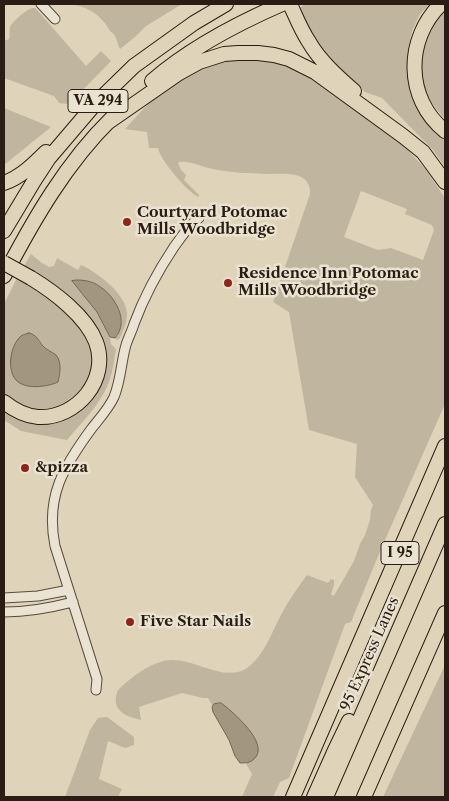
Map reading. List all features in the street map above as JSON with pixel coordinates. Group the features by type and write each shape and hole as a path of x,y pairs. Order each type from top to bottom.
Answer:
{"highway":[{"name":"VA 294","path":"4,231 49,158 95,104 140,61 194,22 226,4"},
{"name":"VA 294","path":"4,276 8,261 53,191 74,162 107,123 134,96 195,50 226,31 282,4"},
{"path":"290,4 299,25 315,52 341,80 422,152 445,182"},
{"path":"441,4 424,25 419,36 414,60 417,87 427,111 445,131"},
{"path":"107,123 198,62 224,54 258,53 289,59 315,72 403,136"},
{"path":"4,183 18,176 35,163 95,104"},
{"path":"4,288 8,261 54,293 81,320 92,333 96,342 99,362 95,381 84,398 62,413 39,417 19,412 4,402"},
{"name":"I 95","path":"293,797 445,446"},
{"name":"95 Express Lanes","path":"326,797 445,524"},
{"path":"364,797 445,613"},
{"path":"314,797 335,750 403,619"},
{"path":"378,767 406,716 445,633"}],"street":[{"path":"41,4 55,19"},
{"path":"96,690 97,679 55,546 52,526 54,497 60,477 78,448 114,398 126,344 140,308 158,272 185,232 198,218"},
{"path":"4,598 38,596 69,590"},
{"path":"4,612 53,608 73,602"}],"shaded area":[{"path":"70,4 182,4 146,26 120,49 114,35 99,16 87,9"},
{"path":"305,4 430,4 420,14 412,31 408,70 436,130 445,138 445,167 433,150 382,98 365,92 338,69 300,16 298,9"},
{"path":"445,7 445,119 425,94 422,79 421,47 427,30"},
{"path":"32,8 38,11 86,66 101,51 111,61 67,104 59,103 54,96 4,78 4,41 9,39 10,27 14,22 23,13"},
{"path":"219,58 279,61 315,78 406,148 426,170 445,198 445,404 351,622 345,624 289,778 280,782 273,797 242,797 252,774 208,698 182,693 139,707 141,720 125,715 119,710 116,700 118,690 135,675 163,661 179,660 219,672 229,673 247,668 263,650 285,608 307,575 328,583 331,579 334,580 331,594 333,596 335,594 354,561 365,535 373,505 355,477 357,444 309,430 289,312 273,302 310,194 308,183 305,179 295,175 227,171 179,162 181,170 186,175 184,180 199,196 193,194 175,175 158,148 149,148 147,132 125,129 159,92","holes":["361,191 407,209 405,214 432,225 434,230 423,260 391,248 378,250 344,237"]},
{"path":"4,108 51,127 4,165"},
{"path":"31,254 49,267 54,266 57,258 78,270 81,265 88,268 117,292 126,307 126,324 120,338 117,340 115,338 118,335 100,286 89,281 72,282 101,319 106,327 111,344 116,349 107,388 92,411 67,440 21,431 4,420 4,410 13,415 81,406 101,347 23,268"},
{"path":"18,276 42,290 73,318 85,334 92,353 91,374 86,385 71,403 46,412 28,410 4,396 4,304","holes":["23,334 32,334 59,361 60,373 58,382 25,386 16,380"]},
{"path":"72,281 96,284 105,290 115,302 119,309 121,324 115,338 110,337 97,312"},
{"path":"29,333 36,336 46,349 58,358 60,368 58,382 42,386 30,386 20,383 13,376 11,359 13,347 20,337"},
{"path":"445,665 445,797 383,797"},
{"path":"221,703 241,720 254,737 258,745 258,753 251,761 240,763 235,756 229,740 213,712 212,707 214,704"},
{"path":"107,717 134,737 134,745 125,748 108,741 99,779 122,789 118,797 65,797 90,730 98,718"}],"place":[{"name":"Courtyard Potomac Mills Woodbridge","path":"127,222"},
{"name":"Residence Inn Potomac Mills Woodbridge","path":"228,283"},
{"name":"&pizza","path":"25,468"},
{"name":"Five Star Nails","path":"130,622"}]}
